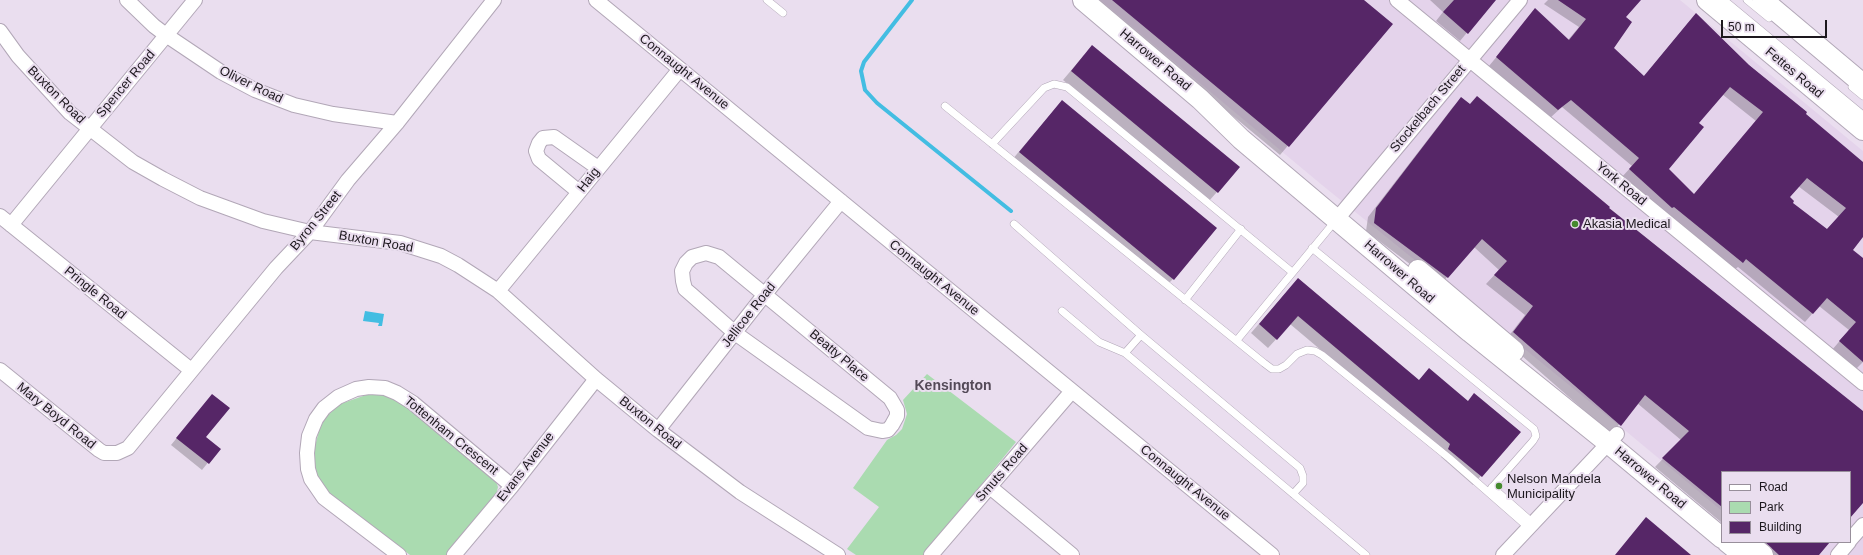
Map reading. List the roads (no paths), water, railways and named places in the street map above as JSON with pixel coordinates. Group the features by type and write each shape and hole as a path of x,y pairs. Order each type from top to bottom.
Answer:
{"main road":[{"name":"Harrower Road","path":"1083,0 1200,99 1241,139 1341,214"},
{"name":"Harrower Road","path":"1097,0 1341,214 1470,332 1721,520"},
{"name":"Fettes Road","path":"1707,0 1863,130"},
{"path":"1762,0 1854,83"},
{"name":"Harrower Road","path":"1613,438 1721,537"},
{"path":"1728,543 1743,555"},
{"path":"1748,543 1763,555"}],"street":[{"name":"Oliver Road","path":"127,0 154,26 166,35 221,72 256,90 287,102 333,114 396,123"},
{"name":"Spencer Road","path":"11,225 196,0"},
{"name":"Byron Street","path":"136,440 191,370 276,268 310,232 348,180 396,123 494,0"},
{"name":"Connaught Avenue","path":"596,0 1272,555"},
{"name":"York Road","path":"1397,0 1863,383"},
{"name":"Stockelbach Street","path":"1341,214 1520,0"},
{"name":"Buxton Road","path":"0,31 18,56 46,88 89,129 133,162 200,198 263,221 310,232 407,245 441,256 458,264 498,291 596,379 658,430 740,492 838,555"},
{"name":"Haig","path":"498,291 680,69"},
{"path":"579,192 539,159 536,151 538,143 547,137 558,139 598,168"},
{"name":"Jellicoe Road","path":"658,430 765,294 841,201"},
{"name":"Pringle Road","path":"0,216 191,370"},
{"name":"Beatty Place","path":"699,254 713,254 765,294 890,398 897,410 897,416 888,430 882,431 868,428 735,333 685,289 682,276 686,263 692,256 699,254"},
{"name":"Mary Boyd Road","path":"0,370 104,453 117,453 128,448 136,440"},
{"name":"Evans Avenue","path":"454,555 512,486 596,379"},
{"name":"Tottenham Crescent","path":"399,555 324,498 311,479 308,469 307,453 310,436 316,419 324,408 338,397 356,389 369,387 385,388 398,393 413,403 512,486"},
{"name":"Smuts Road","path":"931,555 1072,391"},
{"path":"1503,555 1613,438"},
{"path":"990,486 1072,555"},
{"path":"1851,539 1863,525"},
{"path":"1838,555 1847,543"}],"lane":[{"path":"767,0 783,13"},
{"path":"1724,0 1863,115"},
{"path":"1747,0 1776,24"},
{"path":"1854,83 1863,96"},
{"path":"992,144 1044,88 1054,84 1068,87 1292,272"},
{"path":"946,106 1272,369 1279,369 1286,365 1297,354 1307,350 1315,350 1449,458 1490,489 1531,526"},
{"path":"1237,340 1341,214"},
{"path":"1014,224 1141,335 1300,468 1303,476 1303,483 1293,494"},
{"path":"1185,300 1241,229"},
{"path":"1312,248 1534,429 1536,436 1533,441 1490,489"},
{"path":"1062,311 1100,342 1125,353 1366,555"},
{"path":"1125,353 1141,335"}],"water":[{"path":"365,311 384,314 382,326 378,326 379,323 363,321"}],"waterway":[{"path":"912,0 864,62 861,71 865,90 877,103 1011,211"}],"place":[{"name":"Akasia Medical","path":"1575,224"},
{"name":"Nelson Mandela Municipality","path":"1499,486"}],"district":[{"name":"Kensington","path":"953,386"}]}
